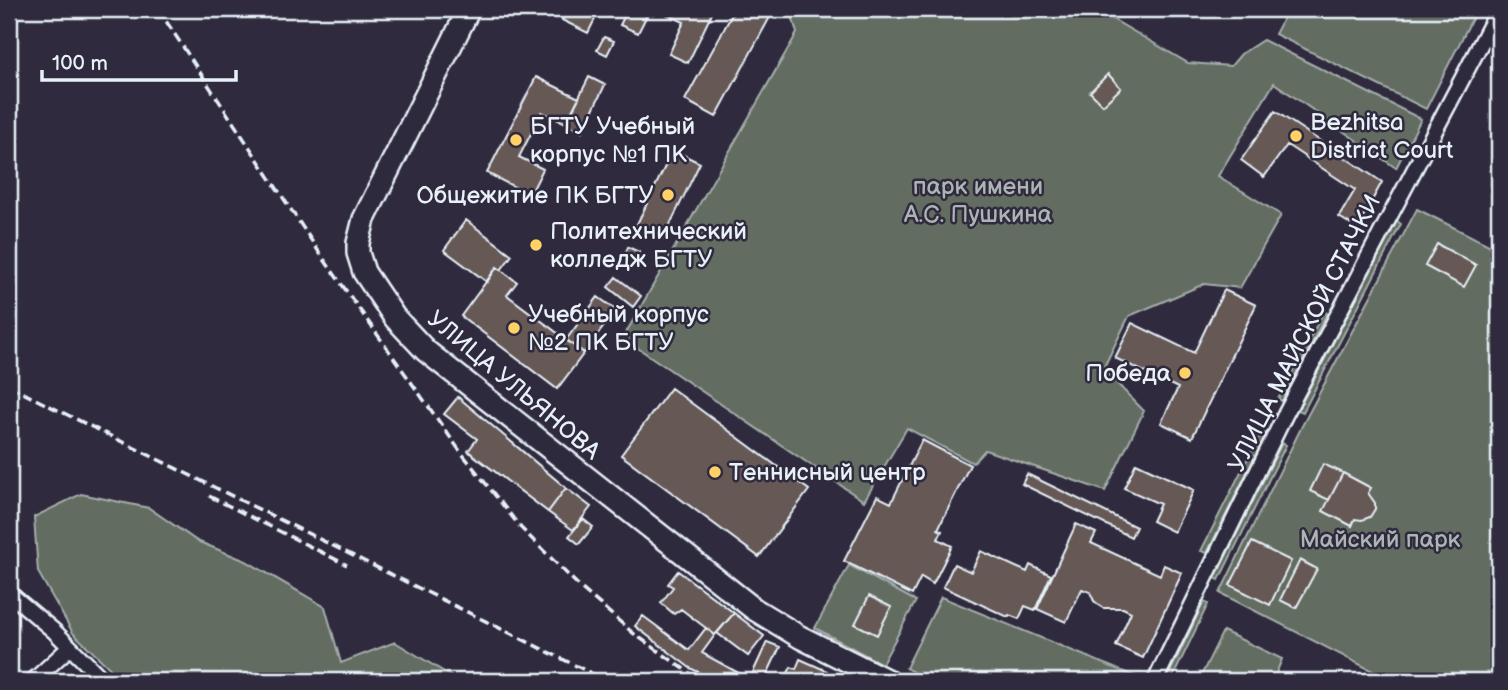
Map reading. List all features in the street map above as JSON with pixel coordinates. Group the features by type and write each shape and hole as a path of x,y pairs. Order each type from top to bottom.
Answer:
{"main road":[{"name":"УЛИЦА УЛЬЯНОВА","path":"468,12 364,219 358,253 370,283 395,318 426,351 733,593 800,638 888,681"}],"street":[{"name":"УЛИЦА МАЙСКОЙ СТАЧКИ","path":"1155,681 1282,422 1499,9"},
{"path":"9,593 104,681"},
{"path":"33,681 70,647"}],"green space":[{"name":"парк имени А.С. Пушкина","path":"790,9 1095,9 1188,63 1231,66 1241,54 1263,40 1421,119 1396,168 1274,83 1218,176 1281,215 1240,288 1204,284 1129,316 1103,369 1144,411 1105,491 985,450 973,463 907,428 864,501 623,338 797,33"},
{"path":"1268,9 1477,9 1426,109 1275,34 1284,17"},
{"name":"Майский парк","path":"1417,209 1499,250 1499,681 1392,681 1220,593 1302,426"},
{"path":"1397,221 1401,224 1303,412 1298,410"},
{"path":"1324,311 1327,313 1282,401 1278,399"},
{"path":"1261,432 1266,434 1207,553 1201,551"},
{"path":"1282,443 1286,445 1219,580 1215,578"},
{"path":"81,494 149,508 197,541 246,561 325,607 341,663 395,642 459,681 123,681 73,633 38,572 34,517"},
{"path":"849,565 916,601 882,664 815,628"},
{"path":"941,597 1139,678 1138,681 929,681 906,668"},
{"path":"1204,602 1208,604 1171,681 1166,681"},
{"path":"1223,631 1282,659 1273,681 1208,681 1200,678"}],"building":[{"path":"567,9 600,9 588,33 562,20"},
{"path":"628,9 650,9 638,33 620,25"},
{"path":"655,9 704,9 712,13 688,63 669,54 684,22"},
{"path":"735,9 755,9 770,17 716,117 685,100"},
{"path":"1133,9 1155,9 1151,17"},
{"path":"604,37 614,41 607,55 597,50"},
{"path":"1108,74 1121,88 1103,105 1090,92"},
{"name":"БГТУ Учебный корпус №1 ПК","path":"536,77 579,98 566,123 542,112 519,157 543,169 530,195 487,173"},
{"path":"589,77 605,85 582,132 566,123"},
{"path":"1275,111 1382,182 1357,228 1339,217 1355,190 1287,145 1264,177 1241,160"},
{"name":"Общежитие ПК БГТУ","path":"673,150 700,163 663,239 636,226"},
{"path":"466,220 512,255 501,270 497,267 487,282 444,250"},
{"path":"1437,244 1476,265 1464,287 1425,266"},
{"path":"628,247 639,252 636,261 624,257"},
{"name":"Учебный корпус №2 ПК БГТУ","path":"497,267 517,282 507,295 584,353 557,389 461,316"},
{"path":"616,277 641,296 633,307 608,287"},
{"name":"Победа","path":"1224,290 1256,305 1192,438 1161,423 1178,388 1115,358 1132,323 1194,353"},
{"path":"598,297 616,310 584,353 566,340"},
{"name":"Теннисный центр","path":"671,388 809,490 759,557 621,455"},
{"path":"458,397 566,488 548,512 468,451 477,439 444,414"},
{"path":"922,440 970,465 938,529 942,531 938,539 952,546 933,584 921,577 912,595 844,561 877,496 891,503"},
{"path":"1136,463 1194,490 1174,532 1152,521 1160,504 1124,488"},
{"path":"1323,464 1343,473 1329,500 1310,491"},
{"path":"1343,473 1371,488 1368,493 1375,503 1370,517 1355,519 1352,526 1323,511"},
{"path":"1027,474 1136,527 1131,537 1022,484"},
{"path":"566,488 591,507 573,530 548,512"},
{"path":"583,519 593,527 579,544 569,536"},
{"path":"1076,524 1096,533 1091,543 1160,575 1164,565 1182,573 1143,658 1116,646 1131,612 1123,608 1103,608 1094,601 1090,592 1082,589 1066,622 1037,609"},
{"path":"1252,542 1291,561 1270,605 1230,585"},
{"path":"981,551 1027,572 1030,565 1051,575 1035,610 1025,606 1019,619 1009,615 1008,617 943,587 954,564 971,572"},
{"path":"1300,560 1317,569 1296,608 1280,600"},
{"path":"678,571 734,613 715,635 681,609 674,614 661,603 673,587 668,584"},
{"path":"869,596 891,607 877,635 855,624"},
{"path":"734,613 764,636 748,656 717,633"},
{"path":"643,616 689,650 706,628 715,635 702,653 753,681 716,681 690,668 635,626"},
{"path":"767,642 780,647 764,681 753,681 750,679"},
{"path":"800,659 827,671 822,681 790,680 792,677 787,675 791,667 796,669"}],"railway":[{"path":"158,9 323,258 460,451 521,528 582,589 633,633 701,681"},
{"path":"9,386 607,681"},
{"path":"209,496 347,565"}],"place":[{"name":"Bezhitsa District Court","path":"1296,136"},
{"name":"БГТУ Учебный корпус №1 ПК","path":"516,140"},
{"name":"Общежитие ПК БГТУ","path":"668,195"},
{"name":"Политехнический колледж БГТУ","path":"536,245"},
{"name":"Учебный корпус №2 ПК БГТУ","path":"514,328"},
{"name":"Победа","path":"1185,373"},
{"name":"Теннисный центр","path":"715,472"}]}
